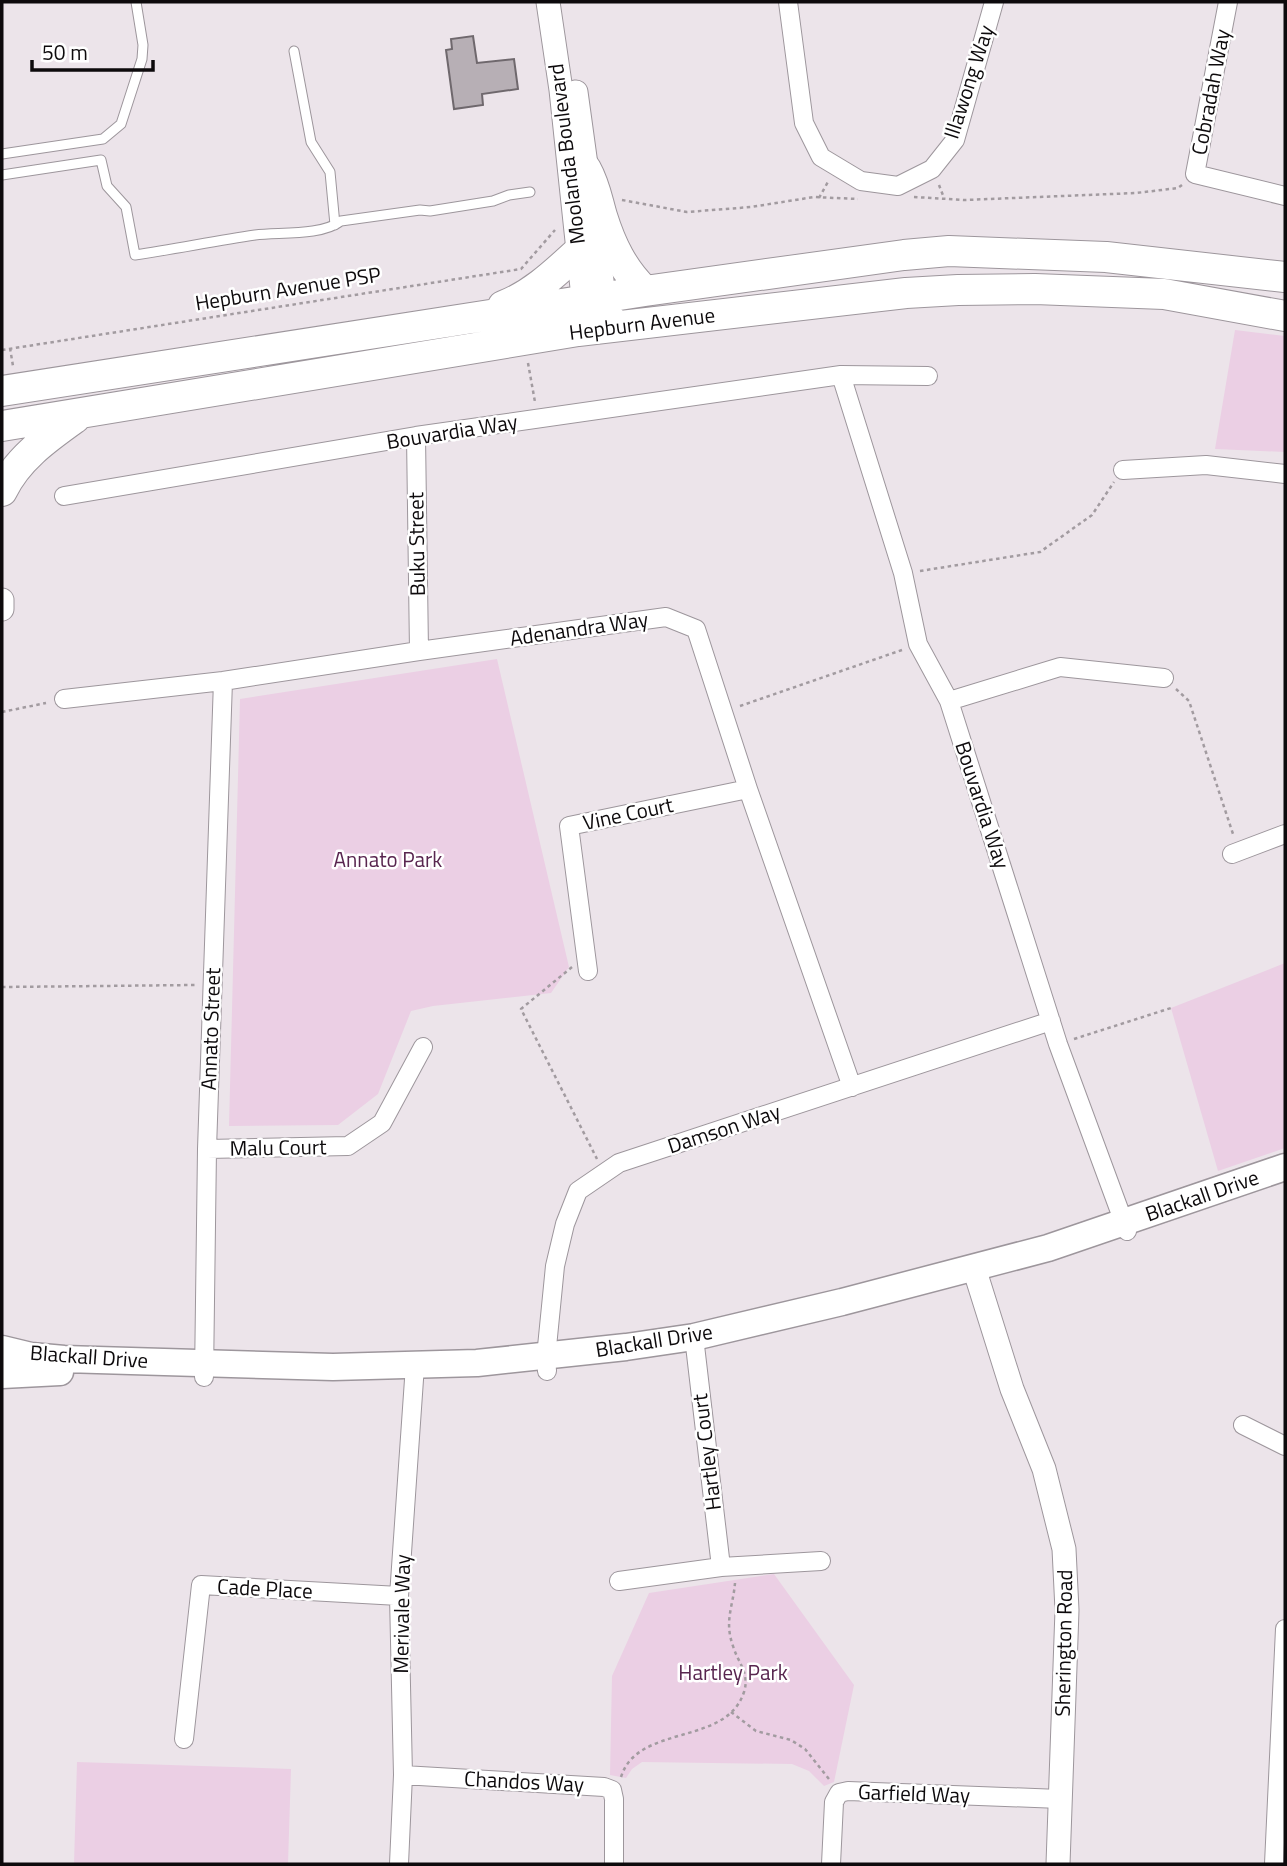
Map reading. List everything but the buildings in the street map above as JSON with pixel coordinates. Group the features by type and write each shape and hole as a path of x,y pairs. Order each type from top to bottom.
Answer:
{"main road":[{"path":"586,169 595,185 614,249 629,276 645,291"},
{"name":"Hepburn Avenue","path":"2,391 645,291 904,255 949,251 1106,257 1285,276"},
{"path":"476,317 516,301 553,275 578,252"},
{"name":"Hepburn Avenue","path":"2,426 578,331 906,293 1009,289 1164,293 1285,316"},
{"path":"2,491 9,476 44,440 81,414"},
{"name":"Blackall Drive","path":"1126,1228 1285,1167"},
{"name":"Blackall Drive","path":"2,1375 17,1376 38,1372 333,1367 415,1372 477,1363 546,1364 694,1344 969,1276 1048,1248 1285,1182"},
{"name":"Blackall Drive","path":"2,1349 31,1356 205,1370"}],"street":[{"name":"Moolanda Boulevard","path":"548,2 561,90 582,288 621,325"},
{"name":"Moolanda Boulevard","path":"564,2 603,288 578,331"},
{"name":"Illawong Way","path":"788,2 804,123 821,157 861,181 898,186 932,169 955,140 994,2"},
{"name":"Cobradah Way","path":"1228,2 1195,173 1285,196"},
{"name":"Bouvardia Way","path":"841,375 903,573 918,644 949,701 1058,1044 1126,1228"},
{"name":"Bouvardia Way","path":"64,496 416,436 841,375 928,376"},
{"name":"Buku Street","path":"416,436 419,651"},
{"path":"1123,470 1206,465 1285,474"},
{"path":"2,600 2,608"},
{"name":"Adenandra Way","path":"64,699 223,681 666,617 696,629 748,789 852,1087"},
{"path":"949,701 1060,667 1164,678"},
{"name":"Annato Street","path":"205,1370 207,1149 223,681"},
{"name":"Vine Court","path":"587,963 569,825 748,789"},
{"path":"1235,852 1285,834"},
{"name":"Damson Way","path":"546,1364 555,1266 565,1224 578,1191 604,1173 619,1163 1051,1021"},
{"name":"Malu Court","path":"207,1149 348,1146 382,1124 423,1047"},
{"name":"Sherington Road","path":"969,1276 1044,1469 1064,1549 1068,1610 1054,1799 1043,1864"},
{"name":"Hartley Court","path":"694,1344 727,1566"},
{"name":"Merivale Way","path":"399,1864 403,1775 399,1596 415,1372"},
{"path":"1242,1425 1285,1446"},
{"path":"619,1581 727,1566 821,1561"},
{"name":"Cade Place","path":"184,1739 201,1585 399,1596"},
{"path":"1274,1864 1285,1629"},
{"name":"Chandos Way","path":"403,1775 604,1787 611,1790 614,1799 614,1864"},
{"name":"Garfield Way","path":"831,1864 834,1801 839,1793 848,1791 1054,1799"},
{"name":"Sherington Road","path":"1054,1799 1058,1864"}],"lane":[{"path":"2,155 103,139 121,124 142,59 143,45 136,2"},
{"path":"294,51 311,142 330,172 335,225"},
{"path":"2,175 101,160 107,186 126,207 135,256 259,235 292,234 335,225 341,221 420,210 430,211 530,192"}],"path":[{"path":"819,198 836,168"},
{"name":"Hepburn Avenue PSP","path":"2,350 521,269 559,225"},
{"path":"903,573 1040,551 1092,515 1123,470"},
{"path":"723,711 918,644"},
{"path":"1164,678 1189,701 1235,852"},
{"path":"2,712 64,699"},
{"path":"587,963 521,1009 604,1173"},
{"path":"2,987 212,985"},
{"path":"1058,1044 1171,1008"},
{"path":"614,1799 623,1771 632,1756 648,1747 715,1723 731,1712 743,1695 746,1682 744,1667 734,1651 729,1634 728,1617 735,1580 727,1566"},
{"path":"731,1712 756,1731 791,1740 805,1749 839,1793"}],"green space":[{"path":"1235,330 1285,336 1285,452 1215,449"},
{"name":"Annato Park","path":"497,659 569,967 551,993 433,1006 411,1011 378,1094 338,1125 229,1126 240,699"},
{"path":"1285,963 1285,1148 1218,1171 1171,1008"},
{"name":"Hartley Park","path":"774,1574 854,1685 834,1782 824,1786 809,1771 792,1764 642,1762 632,1769 626,1778 610,1775 612,1676 649,1593"},
{"path":"77,1762 291,1769 288,1864 74,1864"}]}
